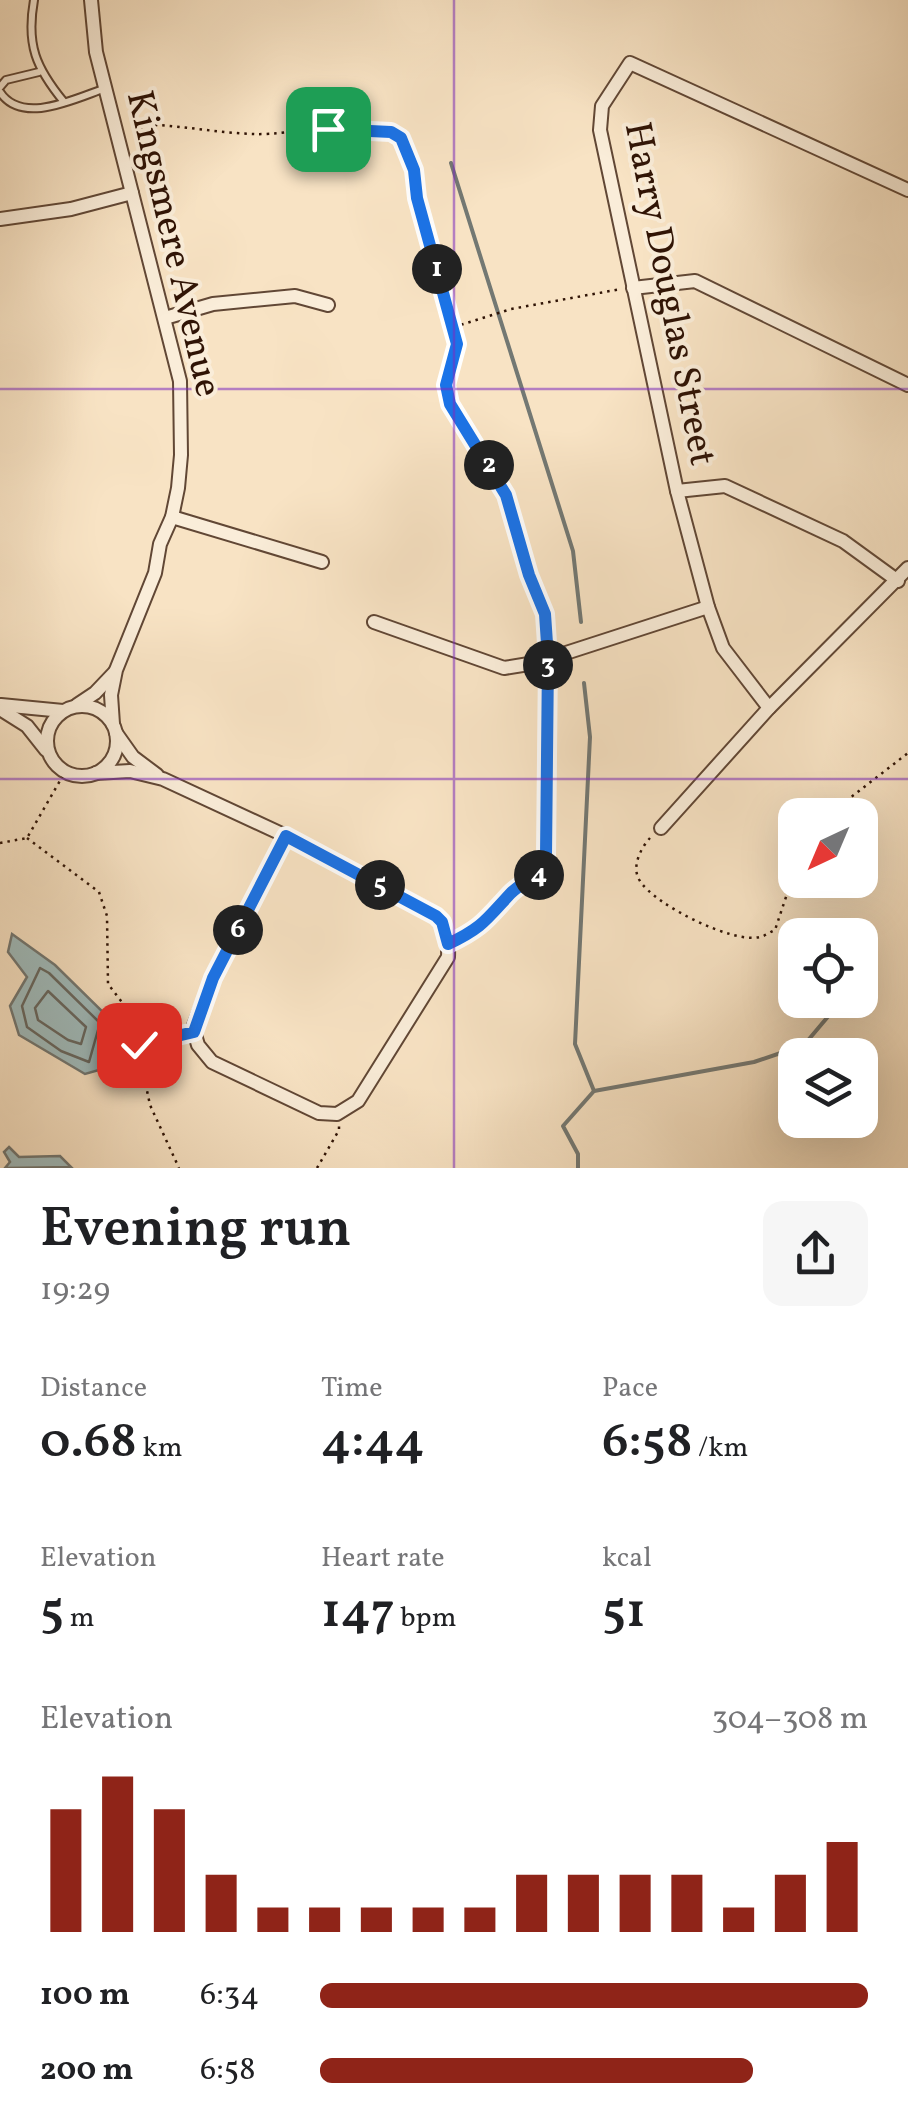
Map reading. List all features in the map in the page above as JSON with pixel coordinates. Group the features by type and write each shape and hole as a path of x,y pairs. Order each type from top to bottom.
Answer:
{"street":[{"name":"Kingsmere Avenue","path":"91,0 96,52 180,382 181,455 172,518 160,544 156,573 116,670 111,696 114,728"},
{"name":"Harry Douglas Street","path":"769,708 722,648 708,606 677,491 633,288 600,130 602,106 630,63 908,190"},
{"path":"0,219 71,209 132,193"},
{"path":"633,288 695,281 908,385"},
{"path":"165,318 213,304 295,296 328,305"},
{"path":"677,491 725,486 843,541 898,581"},
{"path":"172,518 322,562"},
{"path":"661,828 769,708 908,568"},
{"path":"374,622 504,668 548,658 708,606"},
{"name":"Kingsmere Avenue","path":"70,708 95,693 116,670"},
{"path":"0,707 96,708 133,757 163,779 286,836 442,922 448,957 358,1102 336,1114 319,1113 221,1068 204,1054 194,1032 213,978 286,836"},
{"path":"0,707 27,726 65,772 84,776 130,772 163,779"},
{"path":"49,753 49,727 70,708"},
{"path":"96,772 112,758 116,746 114,728"}],"lane":[{"path":"34,0 30,20 39,72 64,102"},
{"path":"39,72 6,80 0,90 7,101 38,110 107,88"}],"path":[{"path":"140,128 158,125 249,134 328,129 391,132 401,138 414,170 417,198 457,344 446,385 450,404 506,495 529,575 545,614 548,658 549,820 541,873 513,890 479,929 448,944"},
{"path":"454,328 510,309 633,288"},
{"path":"850,798 908,753"},
{"path":"27,838 65,772"},
{"path":"661,828 644,844 636,867 638,880 675,910 729,934 758,938 774,930 785,898"},
{"path":"0,843 27,838 99,892 107,916 108,984 131,1014 150,1105 179,1168"},
{"path":"139,1045 194,1032"},
{"path":"317,1168 340,1130 336,1114"}],"water":[{"path":"12,934 55,965 112,1021 99,1070 85,1074 19,1035 10,1006 27,977 8,952"},
{"path":"9,1147 19,1157 60,1156 71,1167 5,1168 10,1162 4,1152"}],"waterway":[{"path":"451,163 573,551 581,622"},
{"path":"584,683 590,737 575,1044 594,1091"},
{"path":"578,1168 578,1154 563,1126 594,1091 754,1062 804,1045 827,1018"}],"route":[{"path":"139,1045 194,1032 213,978 286,836 426,909 442,922 448,944 479,929 513,890 541,873 546,856 549,820 545,614 529,575 506,495 450,404 446,385 457,344 417,198 414,170 401,138 391,132 328,129"}]}
